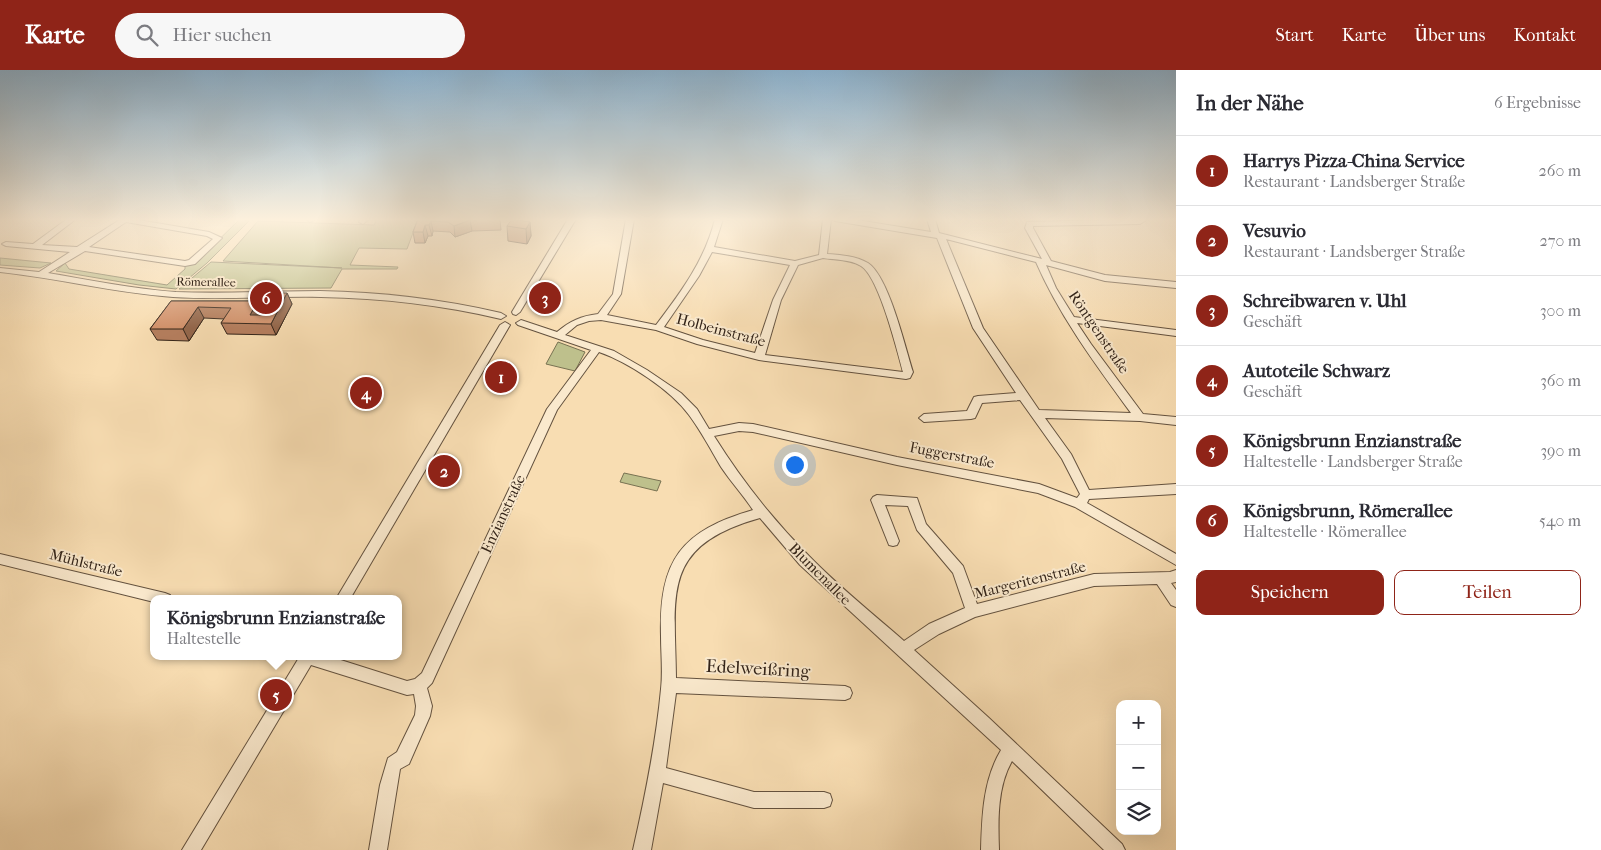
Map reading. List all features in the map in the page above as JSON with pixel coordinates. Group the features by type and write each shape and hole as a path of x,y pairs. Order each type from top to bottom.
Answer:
{"street":[{"path":"41,274 72,255"},
{"path":"126,255 185,264 192,262 199,255"},
{"path":"516,312 550,255"},
{"path":"601,317 617,294 624,255"},
{"path":"658,328 707,255"},
{"path":"749,255 794,263 823,256"},
{"path":"947,255 976,325 1035,414 1067,457 1082,500 1176,489"},
{"path":"1021,255 1105,278 1176,285"},
{"name":"Röntgenstraße","path":"1044,255 1047,260 1042,262 1071,319 1087,346 1140,417"},
{"name":"Holbeinstraße","path":"559,335 576,322 588,318 601,317 658,328 706,344 759,357 901,378 906,376 908,372 886,303 873,271 858,261 823,256"},
{"path":"759,357 777,300 794,263"},
{"name":"Römerallee","path":"0,270 41,274 128,290 172,294 319,294 387,297 447,304 510,322"},
{"path":"345,595 417,476 422,473 510,322 510,312 516,312 522,316 510,322"},
{"path":"1071,319 1176,333"},
{"name":"Blumenallee","path":"510,322 559,335 597,348 632,364 677,396 693,412 762,512 805,561 1010,749 1116,850"},
{"name":"Enzianstraße","path":"419,686 427,678 437,660 552,409 597,348"},
{"path":"924,418 970,415 978,400 1023,396"},
{"path":"1035,414 1176,420"},
{"name":"Fuggerstraße","path":"707,433 739,427 753,428 897,461 1023,485 1082,500 1176,560"},
{"path":"893,541 878,500 913,500 921,526 958,570 973,610"},
{"path":"642,850 658,774 669,685 666,617 674,578 683,556 694,542 707,532 724,524 762,512"},
{"name":"Mühlstraße","path":"0,559 150,596"},
{"name":"Margeritenstraße","path":"902,650 934,628 973,610 1094,580 1161,579 1176,576"},
{"path":"1161,579 1176,601"},
{"path":"191,850 306,660"},
{"path":"318,660 407,688 419,686 424,706 403,758 394,764 388,780 383,831 378,850"},
{"name":"Edelweißring","path":"669,685 845,693"},
{"path":"990,850 994,787 1004,758 1010,749"},
{"path":"658,774 754,800 824,800"}],"green space":[{"path":"203,255 215,255 176,289 139,285 56,271 65,263 69,269 167,285 185,269 185,266 195,263"},
{"path":"228,255 355,255 350,265 398,267 397,269 342,269 331,288 179,289 211,262 342,268 223,261"},
{"path":"0,258 51,263 40,268 0,265"},
{"path":"558,342 585,352 575,371 546,364"},
{"path":"624,473 661,481 657,491 620,482"}],"building":[{"path":"278,293 287,293 271,324 221,323 231,308 198,307 183,329 150,329 171,301 258,301 250,315 265,315"}],"place":[{"name":"Königsbrunn, Römerallee","path":"266,298"},
{"name":"Schreibwaren v. Uhl","path":"545,298"},
{"name":"Harrys Pizza-China Service","path":"501,377"},
{"name":"Autoteile Schwarz","path":"366,393"},
{"name":"Vesuvio","path":"444,471"},
{"name":"Königsbrunn Enzianstraße","path":"276,695"}]}
